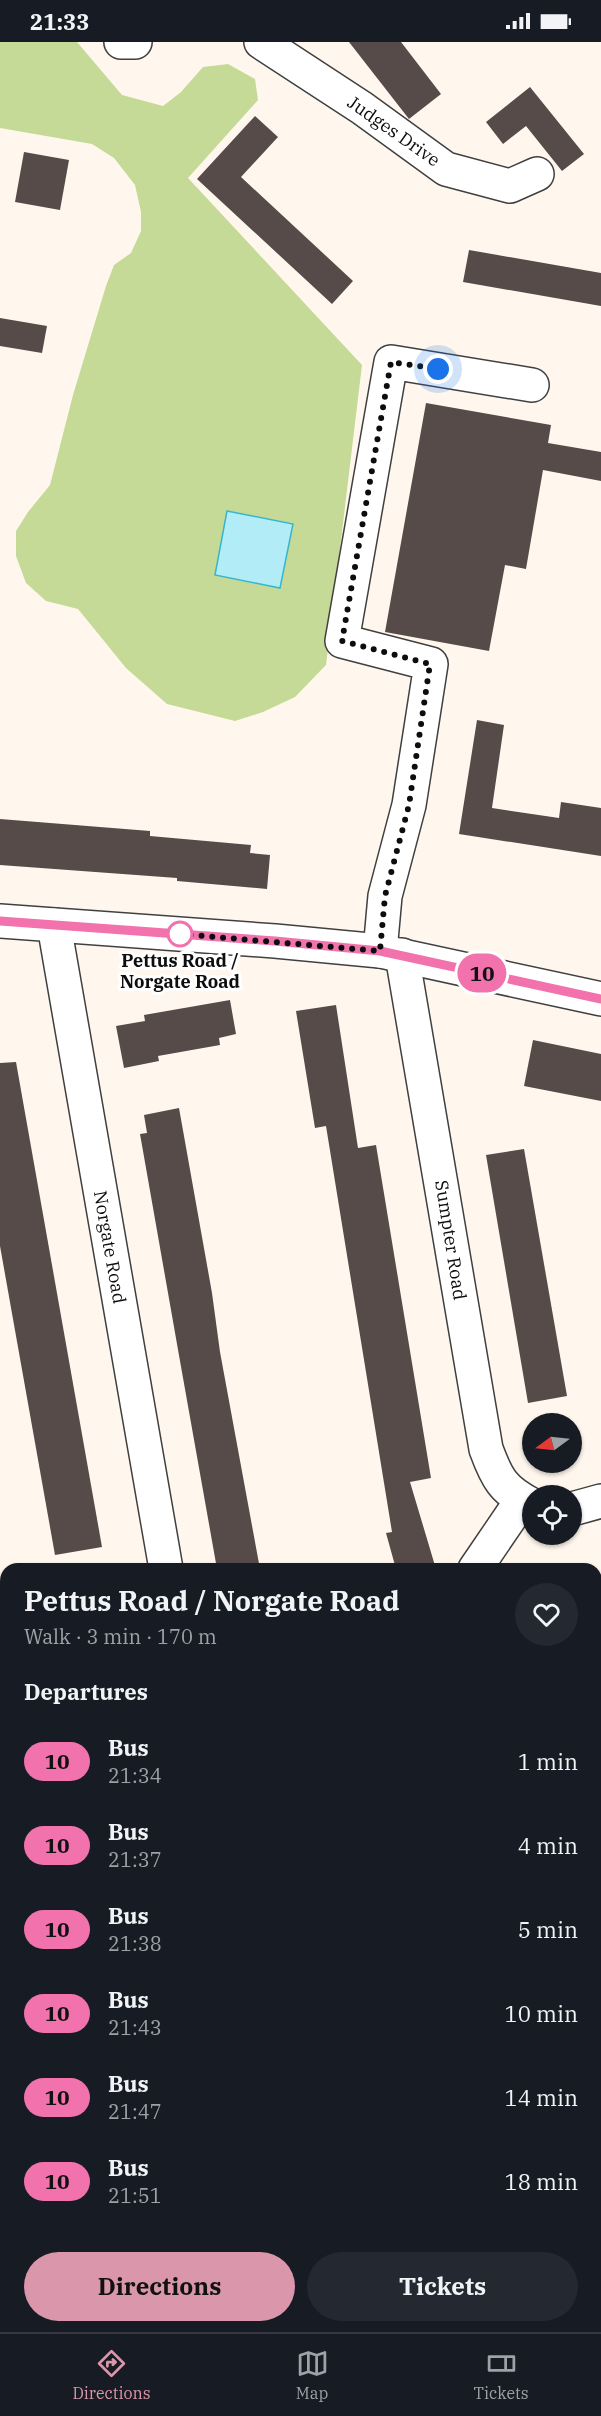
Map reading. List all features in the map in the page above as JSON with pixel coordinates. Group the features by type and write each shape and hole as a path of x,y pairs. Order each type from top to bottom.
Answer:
{"street":[{"path":"121,42 135,42"},
{"name":"Judges Drive","path":"261,42 362,108 447,169 510,186 537,174"},
{"name":"Sumpter Road","path":"522,1500 496,1476 486,1449 391,953 385,896 409,805 430,664 342,641 391,362 532,385"},
{"path":"0,921 275,941 391,953 601,999"},
{"name":"Norgate Road","path":"54,925 165,1563"},
{"path":"582,1506 601,1501"},
{"path":"480,1563 522,1509"}],"green space":[{"path":"0,42 77,42 122,95 163,106 181,92 203,67 228,64 255,79 258,100 188,178 362,365 326,665 295,697 263,712 235,721 167,704 126,668 78,609 46,601 26,583 16,556 16,531 50,485 73,395 106,286 114,265 131,253 141,231 141,212 135,185 114,158 92,144 0,128"}],"water":[{"path":"227,511 293,524 280,588 215,575"}],"building":[{"path":"349,42 401,42 441,94 409,119"},
{"path":"530,87 584,154 562,171 526,126 503,144 486,122"},
{"path":"255,116 278,137 241,177 353,281 332,304 197,179"},
{"path":"24,152 69,160 60,210 15,202"},
{"path":"469,250 601,273 601,306 463,282"},
{"path":"0,318 47,326 42,353 0,346"},
{"path":"426,403 551,425 548,443 601,452 601,481 543,470 526,569 505,565 489,651 385,632"},
{"path":"477,720 504,725 492,808 559,818 561,802 601,808 601,856 459,834"},
{"path":"0,819 150,831 150,836 251,845 250,853 270,855 267,889 177,881 177,878 0,865"},
{"path":"230,1000 236,1034 219,1038 220,1045 158,1056 159,1061 124,1068 116,1026 145,1021 144,1015"},
{"path":"336,1005 358,1148 376,1145 431,1478 410,1482 434,1563 394,1563 386,1533 392,1532 326,1126 315,1128 296,1011"},
{"path":"533,1040 601,1054 601,1101 524,1086"},
{"path":"16,1062 102,1547 55,1555 0,1246 0,1063"},
{"path":"179,1108 212,1293 220,1352 259,1563 216,1563 140,1134 147,1133 144,1115"},
{"path":"524,1149 567,1396 528,1403 486,1155"}],"bus line":[{"name":"10","path":"0,921 380,951 601,999"}],"place":[{"name":"Pettus Road / Norgate Road","path":"180,934"}],"route":[{"path":"180,934 380,951 385,896 409,805 430,664 342,641 391,362 438,369"}]}
